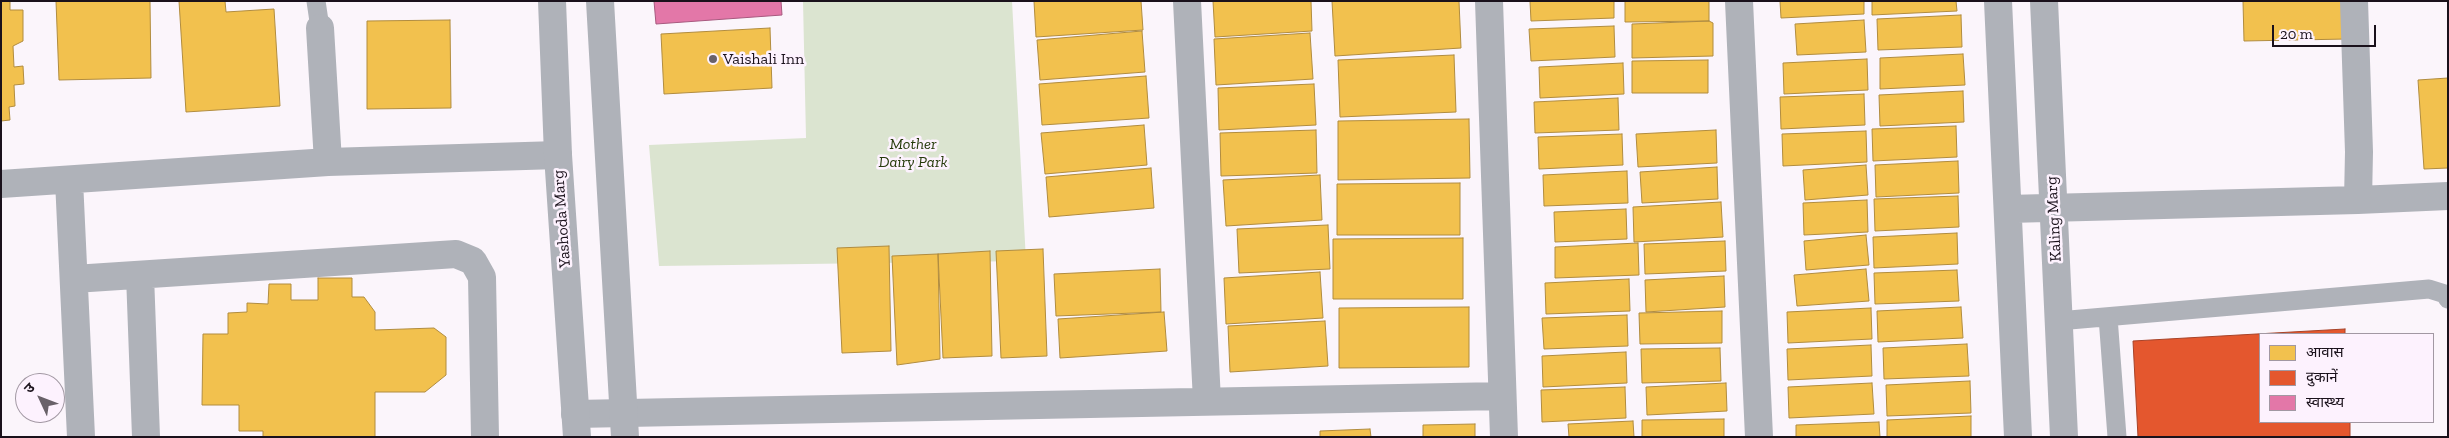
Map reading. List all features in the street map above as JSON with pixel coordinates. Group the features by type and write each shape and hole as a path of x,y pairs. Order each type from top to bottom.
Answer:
{"street":[{"name":"Yashoda Marg","path":"552,1 558,155 576,425"},
{"path":"600,1 625,425"},
{"path":"1186,1 1207,401"},
{"path":"1488,1 1504,437"},
{"path":"1739,1 1759,437"},
{"path":"1998,1 2018,437"},
{"name":"Kaling Marg","path":"2044,1 2064,437"},
{"path":"2354,1 2359,152 2358,200"},
{"path":"320,28 328,162"},
{"path":"1,184 328,162 558,155"},
{"path":"69,180 81,437"},
{"path":"2008,209 2448,196"},
{"path":"74,279 456,254 474,261 482,277 485,437"},
{"path":"140,275 146,437"},
{"path":"576,425 625,425 1207,401 1502,396"}],"lane":[{"path":"316,1 320,28"},
{"path":"2058,321 2429,289 2445,294 2448,299"},
{"path":"2108,317 2117,437"}],"green space":[{"name":"Mother Dairy Park","path":"803,1 1012,1 1026,261 659,266 649,145 806,138"}],"building: आवास":[{"path":"1,1 10,1 10,10 23,10 23,41 13,46 14,67 23,66 24,84 14,85 15,106 9,107 10,120 1,121"},
{"path":"56,1 150,1 151,78 59,80"},
{"path":"179,1 225,1 226,12 274,9 280,106 186,112"},
{"path":"1034,1 1141,1 1143,30 1036,37"},
{"path":"1213,1 1311,1 1312,31 1215,37"},
{"path":"1332,1 1459,1 1461,48 1335,56"},
{"path":"1530,1 1614,1 1614,18 1531,21"},
{"path":"1625,1 1709,1 1709,21 1625,22"},
{"path":"1780,1 1864,1 1864,14 1781,18"},
{"path":"1872,1 1956,1 1957,11 1872,15"},
{"path":"2243,1 2347,1 2347,39 2244,41"},
{"path":"1961,15 1962,47 1878,50 1877,19"},
{"path":"450,20 451,108 367,109 367,21"},
{"path":"1864,20 1866,52 1797,55 1795,24"},
{"path":"1709,21 1713,23 1713,56 1632,58 1632,24"},
{"path":"1614,26 1615,57 1531,61 1529,29"},
{"name":"Vaishali Inn","path":"770,28 772,88 664,94 661,34"},
{"path":"1142,31 1145,72 1040,80 1037,40"},
{"path":"1310,33 1313,79 1216,85 1214,39"},
{"path":"1963,54 1965,85 1880,89 1880,58"},
{"path":"1454,55 1456,112 1340,117 1338,60"},
{"path":"1867,59 1868,90 1784,94 1783,63"},
{"path":"1708,60 1708,93 1632,93 1632,61"},
{"path":"1623,63 1624,94 1540,98 1539,67"},
{"path":"1146,76 1149,118 1042,125 1039,84"},
{"path":"2448,78 2448,168 2424,169 2418,80"},
{"path":"1314,84 1316,125 1219,130 1218,88"},
{"path":"1963,91 1964,122 1880,126 1879,95"},
{"path":"1864,94 1865,125 1781,129 1780,97"},
{"path":"1618,98 1619,130 1535,133 1534,102"},
{"path":"1469,119 1470,178 1338,180 1338,121"},
{"path":"1144,125 1147,165 1045,174 1041,133"},
{"path":"1956,126 1957,157 1873,161 1872,129"},
{"path":"1316,130 1317,173 1221,176 1220,133"},
{"path":"1716,130 1717,163 1638,167 1636,134"},
{"path":"1866,131 1867,162 1783,166 1782,134"},
{"path":"1622,134 1623,165 1539,169 1538,137"},
{"path":"1958,161 1959,193 1876,197 1875,165"},
{"path":"1866,165 1868,195 1805,200 1803,170"},
{"path":"1717,167 1718,199 1642,203 1640,172"},
{"path":"1151,168 1154,208 1049,217 1046,177"},
{"path":"1627,171 1628,203 1544,206 1543,175"},
{"path":"1320,175 1322,220 1226,226 1223,180"},
{"path":"1460,183 1460,235 1337,235 1337,184"},
{"path":"1958,196 1959,227 1875,231 1874,199"},
{"path":"1867,200 1868,232 1804,235 1803,203"},
{"path":"1721,202 1723,237 1634,242 1633,207"},
{"path":"1626,209 1627,239 1555,242 1554,212"},
{"path":"1328,225 1330,269 1239,273 1237,229"},
{"path":"1957,233 1958,264 1874,268 1873,237"},
{"path":"1866,235 1869,265 1806,270 1804,241"},
{"path":"1463,238 1463,299 1333,299 1333,239"},
{"path":"1725,241 1726,271 1645,274 1644,244"},
{"path":"1638,243 1639,275 1555,278 1555,247"},
{"path":"889,246 891,351 842,353 837,248"},
{"path":"1043,249 1047,356 1001,358 996,251"},
{"path":"990,251 992,356 943,358 938,254"},
{"path":"938,254 940,359 897,365 892,256"},
{"path":"1160,269 1161,312 1056,316 1054,274"},
{"path":"1866,269 1869,301 1797,306 1794,275"},
{"path":"1957,270 1959,301 1875,304 1874,273"},
{"path":"1320,272 1323,318 1226,324 1224,278"},
{"path":"1724,276 1725,307 1646,312 1645,280"},
{"path":"318,278 352,278 352,297 364,297 375,312 375,330 434,328 446,337 446,375 425,392 375,392 375,437 263,437 263,431 239,431 239,405 202,405 203,334 228,334 228,313 247,312 247,303 268,304 269,284 291,284 291,300 318,300"},
{"path":"1629,279 1630,311 1546,314 1545,283"},
{"path":"1469,307 1469,367 1339,368 1339,308"},
{"path":"1961,307 1963,338 1878,342 1877,311"},
{"path":"1871,308 1872,339 1788,343 1787,312"},
{"path":"1722,311 1722,343 1640,344 1639,313"},
{"path":"1164,312 1167,351 1060,358 1058,319"},
{"path":"1627,315 1628,346 1544,349 1542,318"},
{"path":"1325,321 1328,366 1230,372 1228,326"},
{"path":"1967,344 1969,376 1884,379 1883,348"},
{"path":"1871,345 1872,376 1788,380 1787,349"},
{"path":"1720,348 1721,381 1642,383 1641,349"},
{"path":"1626,352 1627,383 1543,387 1542,356"},
{"path":"1970,381 1971,413 1887,416 1886,385"},
{"path":"1726,383 1727,411 1647,415 1646,387"},
{"path":"1872,383 1874,414 1789,418 1788,387"},
{"path":"1625,387 1626,418 1542,422 1541,390"},
{"path":"1971,416 1971,437 1887,437 1887,420"},
{"path":"1724,419 1724,437 1642,437 1642,420"},
{"path":"1633,421 1634,437 1569,437 1568,424"},
{"path":"1879,422 1880,437 1796,437 1796,425"},
{"path":"1475,424 1475,437 1423,437 1423,425"},
{"path":"1370,429 1371,437 1320,437 1320,431"}],"building: दुकानें":[{"path":"2345,329 2345,333 2274,333"},
{"path":"2259,334 2259,423 2350,423 2350,437 2138,437 2133,341"}],"building: स्वास्थ्य":[{"path":"654,1 781,1 782,15 656,24"}],"place":[{"name":"Vaishali Inn","path":"713,59"}]}
